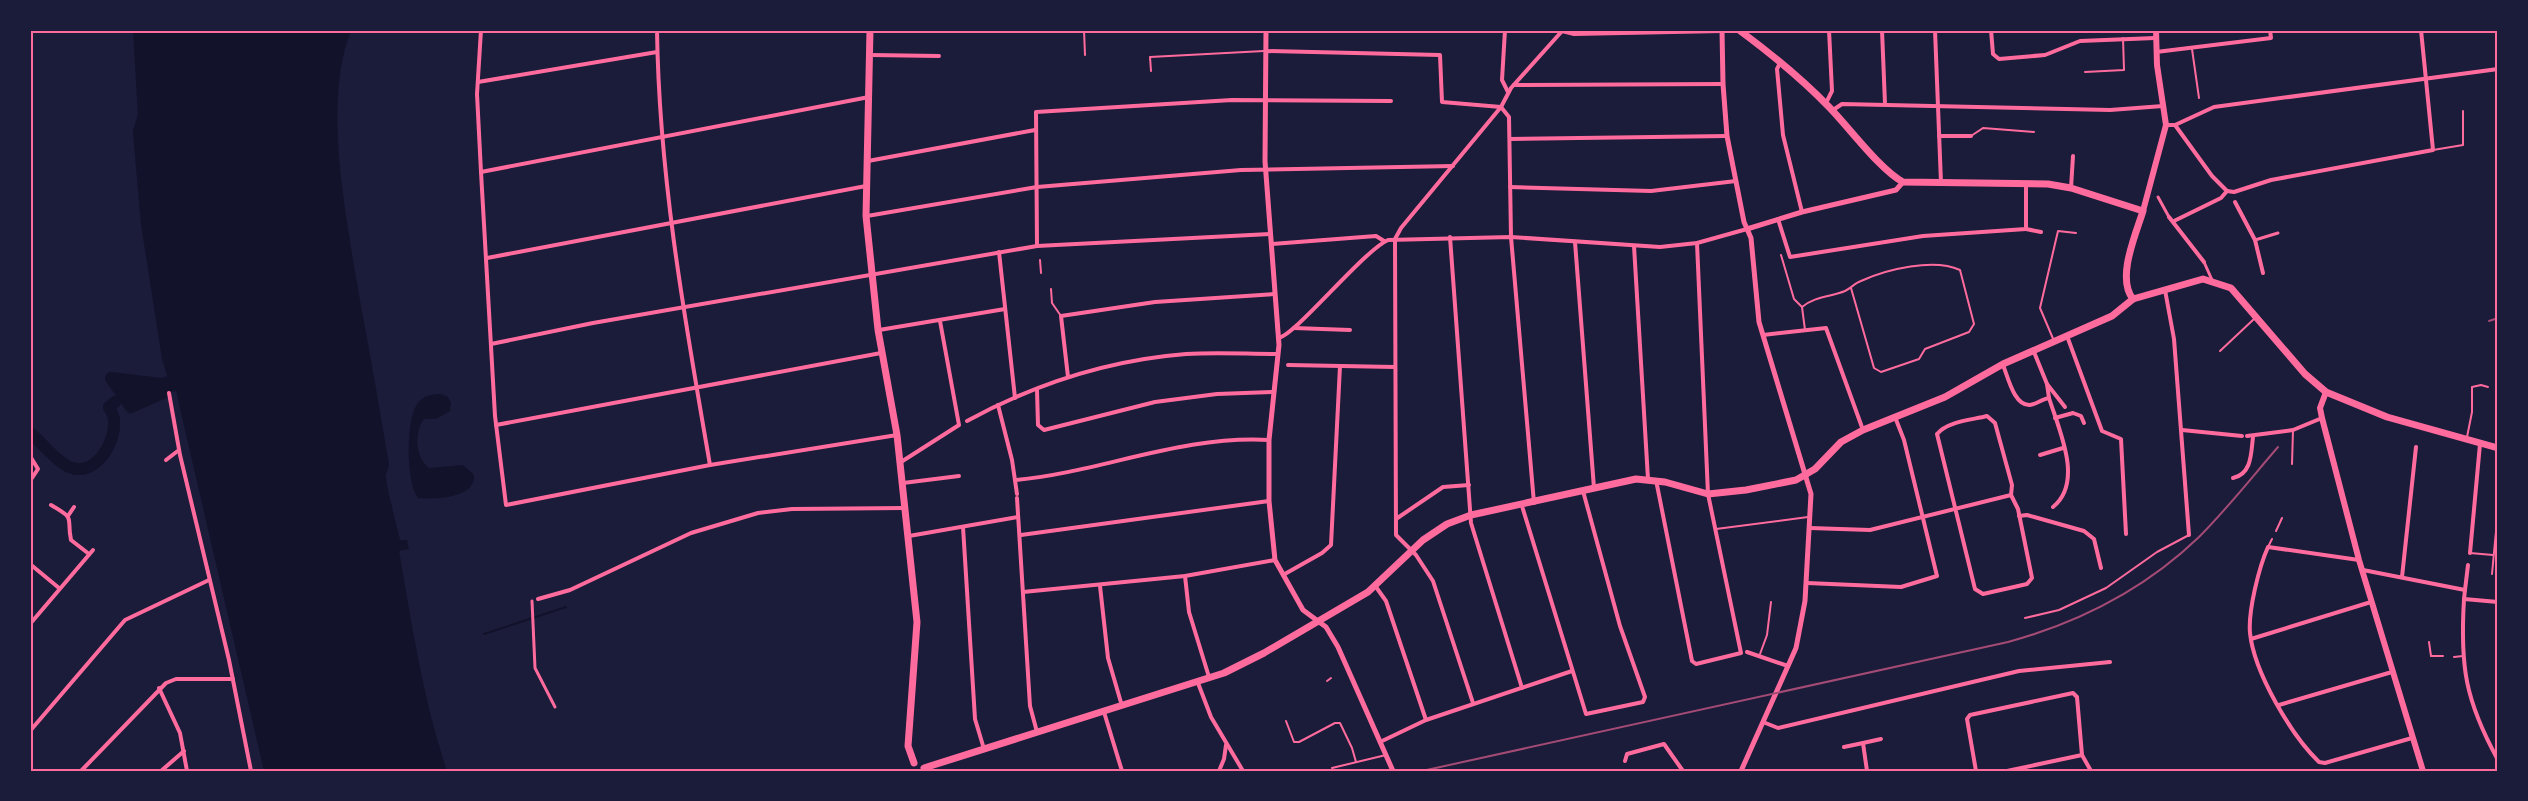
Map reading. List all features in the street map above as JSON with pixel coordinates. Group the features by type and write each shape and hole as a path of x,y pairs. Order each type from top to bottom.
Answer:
{"main road":[{"path":"870,30 866,216 878,330 897,435 917,622 908,742 913,767 921,763 924,769 934,768 984,749 1198,683 1250,661 1376,587 1436,531 1471,515 1522,506 1594,488 1648,479 1708,494 1746,490 1806,476 1841,442 1863,430 1945,398 2003,364 2120,312 2133,299 2192,282 2212,280 2231,288 2289,357 2326,393 2387,417 2498,448"},
{"path":"1739,30 1750,34 1826,103 1889,171 1903,182 2026,183 2071,188 2143,211"},
{"path":"2133,299 2127,292 2127,272 2166,125 2156,52 2156,30"},
{"path":"2326,393 2320,408 2322,418 2359,560 2422,771"}],"street":[{"path":"481,30 478,82 481,172 496,426 506,505 711,465 897,435"},
{"path":"657,30 662,137 671,223 682,309 711,465"},
{"path":"1266,30 1265,171 1278,338 1269,440 1269,501 1275,560 1282,576 1303,609 1333,638 1345,671 1393,771"},
{"path":"1505,30 1502,80 1508,92"},
{"path":"1826,103 1832,91 1829,30"},
{"path":"1882,30 1885,104"},
{"path":"1935,30 1941,183"},
{"path":"1992,30 1993,54 1999,59 2045,55 2080,41 2155,38"},
{"path":"2156,52 2271,38 2270,30"},
{"path":"2175,125 2212,176 2227,191 2234,192 2271,180 2433,150 2421,30"},
{"path":"1473,703 1433,581 1412,552 1396,535 1395,239 1401,228 1501,107 1513,85 1562,31 1574,34 1722,31 1727,136 1747,229 1751,238 1763,336 1811,494 1803,618 1789,666 1741,771"},
{"path":"1265,51 1440,55 1442,102 1501,107 1509,117 1511,237 1534,503"},
{"path":"478,82 657,52"},
{"path":"871,55 939,56"},
{"path":"1781,62 1778,69 1783,135 1802,212"},
{"path":"2166,125 2175,125 2214,106 2498,69"},
{"path":"1513,85 1723,84"},
{"path":"481,172 869,97"},
{"path":"1039,246 1036,112 1264,100 1391,101"},
{"path":"1833,111 1842,104 2110,110 2163,106"},
{"path":"867,161 1035,130"},
{"path":"1510,139 1727,136"},
{"path":"1939,136 1971,136"},
{"path":"2071,188 2073,156"},
{"path":"866,216 1037,187 1241,170 1454,166"},
{"path":"1510,187 1651,191 1736,181"},
{"path":"1278,338 1286,336 1384,241 1450,237 1511,237 1660,247 1697,243 1802,212 1896,190 1903,182"},
{"path":"2026,183 2026,229"},
{"path":"487,258 866,186"},
{"path":"2174,221 2221,198 2227,191"},
{"path":"2158,197 2161,198 2164,213 2174,221 2204,262 2212,280"},
{"path":"2235,202 2255,240 2263,273"},
{"path":"1778,219 1790,257 1923,236 2026,229 2041,232"},
{"path":"2255,240 2278,233"},
{"path":"491,344 593,323 682,309 872,273 1039,246 1270,234"},
{"path":"1272,244 1376,236 1384,241"},
{"path":"1450,237 1471,515 1476,544 1522,688"},
{"path":"1575,242 1594,488"},
{"path":"1656,480 1692,661 1696,664 1741,653 1708,494 1697,243"},
{"path":"1634,246 1648,479"},
{"path":"999,252 1015,398"},
{"path":"2165,289 2174,339 2189,535"},
{"path":"1068,378 1061,316 1155,302 1276,294"},
{"path":"878,330 1005,309"},
{"path":"900,462 959,425 940,321"},
{"path":"1294,328 1350,330"},
{"path":"1763,336 1826,328 1863,430"},
{"path":"2066,335 2102,431 2117,435 2121,439 2126,534"},
{"path":"2033,351 2047,384 2065,408"},
{"path":"496,426 882,353"},
{"path":"967,421 1015,398 1107,365 1188,354 1278,354"},
{"path":"2003,364 2016,398 2022,403 2029,405 2049,398"},
{"path":"1288,365 1395,368"},
{"path":"1282,576 1322,553 1330,544 1340,366"},
{"path":"2047,384 2070,470 2061,500 2053,507"},
{"path":"1037,390 1038,425 1044,430 1155,402 1217,394 1273,392"},
{"path":"169,393 179,450 233,679 252,771"},
{"path":"998,405 1016,480 1030,706 1037,733"},
{"path":"2055,418 2073,413 2081,416 2084,423"},
{"path":"1987,416 1992,418 2012,485 2011,495 2019,516 2032,574 2031,580 2027,584 1981,594 1975,589 1937,434 1943,428 1960,422 1987,416"},
{"path":"1807,583 1901,587 1937,576 1904,440 1895,417"},
{"path":"2182,430 2253,437 2293,430 2322,418"},
{"path":"2233,478 2240,477 2247,469 2253,437"},
{"path":"1016,480 1055,475 1174,447 1220,441 1269,440"},
{"path":"2470,553 2480,443"},
{"path":"2402,577 2416,447"},
{"path":"2040,455 2063,448"},
{"path":"166,460 179,450"},
{"path":"30,456 38,469 30,482"},
{"path":"902,483 959,476"},
{"path":"1396,519 1443,487 1469,485"},
{"path":"1522,506 1586,714 1643,702 1645,696 1620,626 1582,491"},
{"path":"1810,528 1870,530 2011,495"},
{"path":"1020,535 1269,501"},
{"path":"30,624 91,552 71,540 71,520 51,505"},
{"path":"68,516 74,507"},
{"path":"538,599 570,590 691,533 758,513 792,509 904,508"},
{"path":"2019,516 2027,515 2084,531 2094,539 2101,568"},
{"path":"908,536 1018,517"},
{"path":"963,527 975,715 984,749"},
{"path":"2359,560 2268,547 2257,584 2250,629 2251,639 2266,681 2279,705 2300,738 2321,763 2412,738"},
{"path":"1023,592 1185,576 1275,560"},
{"path":"30,564 59,588"},
{"path":"2468,565 2464,599 2464,674 2477,720 2498,760"},
{"path":"2362,569 2465,591"},
{"path":"1185,576 1188,612 1209,679"},
{"path":"30,731 125,620 210,580"},
{"path":"1100,586 1106,650 1122,706"},
{"path":"1376,587 1386,601 1426,720"},
{"path":"2464,599 2498,602"},
{"path":"532,601 535,668 555,707"},
{"path":"2251,639 2372,602"},
{"path":"1747,651 1789,666"},
{"path":"1762,722 1778,728 2019,671 2110,662"},
{"path":"1380,742 1426,720 1572,671"},
{"path":"2279,705 2393,672"},
{"path":"81,771 159,688 176,679 233,679"},
{"path":"1198,683 1226,744 1243,771"},
{"path":"159,688 180,733 187,771"},
{"path":"1976,771 1968,717 2073,693 2077,697 2082,754 2091,771"},
{"path":"1104,711 1122,771"},
{"path":"1844,747 1881,739"},
{"path":"1863,743 1868,771"},
{"path":"1219,771 1224,759 1226,744"},
{"path":"1625,761 1627,754 1664,744 1683,771"},
{"path":"161,771 184,751"},
{"path":"2007,771 2020,770 2082,754"}],"lane":[{"path":"1084,30 1085,55"},
{"path":"2085,72 2124,70 2123,38"},
{"path":"2192,49 2199,99"},
{"path":"1151,71 1150,57 1265,51"},
{"path":"2433,150 2463,145 2463,111"},
{"path":"1971,136 1983,128 2034,132"},
{"path":"2234,192 2235,202"},
{"path":"2054,341 2040,308 2058,231 2076,233"},
{"path":"1039,246 1040,251"},
{"path":"1781,255 1794,299 1802,307 1805,330"},
{"path":"1040,260 1041,273"},
{"path":"1802,307 1812,300 1851,288 1862,280 1913,266 1950,266 1960,270 1974,324 1969,332 1925,349 1919,359 1881,372 1874,368 1851,288"},
{"path":"1051,289 1052,303 1061,316"},
{"path":"2220,351 2256,317"},
{"path":"2466,439 2470,426 2472,387 2481,385 2488,387"},
{"path":"959,425 967,421"},
{"path":"2292,464 2293,430"},
{"path":"1716,529 1811,517"},
{"path":"2276,531 2282,518"},
{"path":"2492,574 2496,531"},
{"path":"2025,618 2059,610 2106,588 2157,552 2189,535"},
{"path":"2268,547 2272,539"},
{"path":"2470,553 2493,555"},
{"path":"1760,654 1767,635 1771,602"},
{"path":"2428,642 2431,656 2443,656"},
{"path":"2454,657 2463,656"},
{"path":"1327,681 1331,678"},
{"path":"1286,721 1294,742 1335,723 1340,723 1356,762"},
{"path":"1332,768 1386,755"}],"shaded area":[{"path":"139,30 345,30 336,61 332,95 334,171 339,210 389,495 400,540 407,540 409,549 399,551 419,662 431,717 447,771 264,771 176,391 162,393 131,407 111,378 161,384 173,381 174,378 168,358 147,224 139,132 144,115"},
{"path":"441,394 448,397 451,403 450,411 436,419 424,419 417,437 421,458 429,468 463,465 474,475 473,483 462,493 453,496 418,498 409,467 410,426 418,403 430,395"}],"waterway":[{"path":"139,30 144,115 139,132 147,224 168,358 174,378 173,381 161,384 111,378 131,407 165,392 151,391"},
{"path":"345,30 336,60 332,94 334,167 338,205 383,465 378,478"},
{"path":"30,433 64,464 78,469 87,468 102,456 111,439 114,420 109,407 115,402"},
{"path":"484,634 566,607"}],"railway":[{"path":"2489,321 2498,318"},
{"path":"1422,771 2008,642 2035,634 2111,602 2157,573 2199,537 2278,447"}]}
